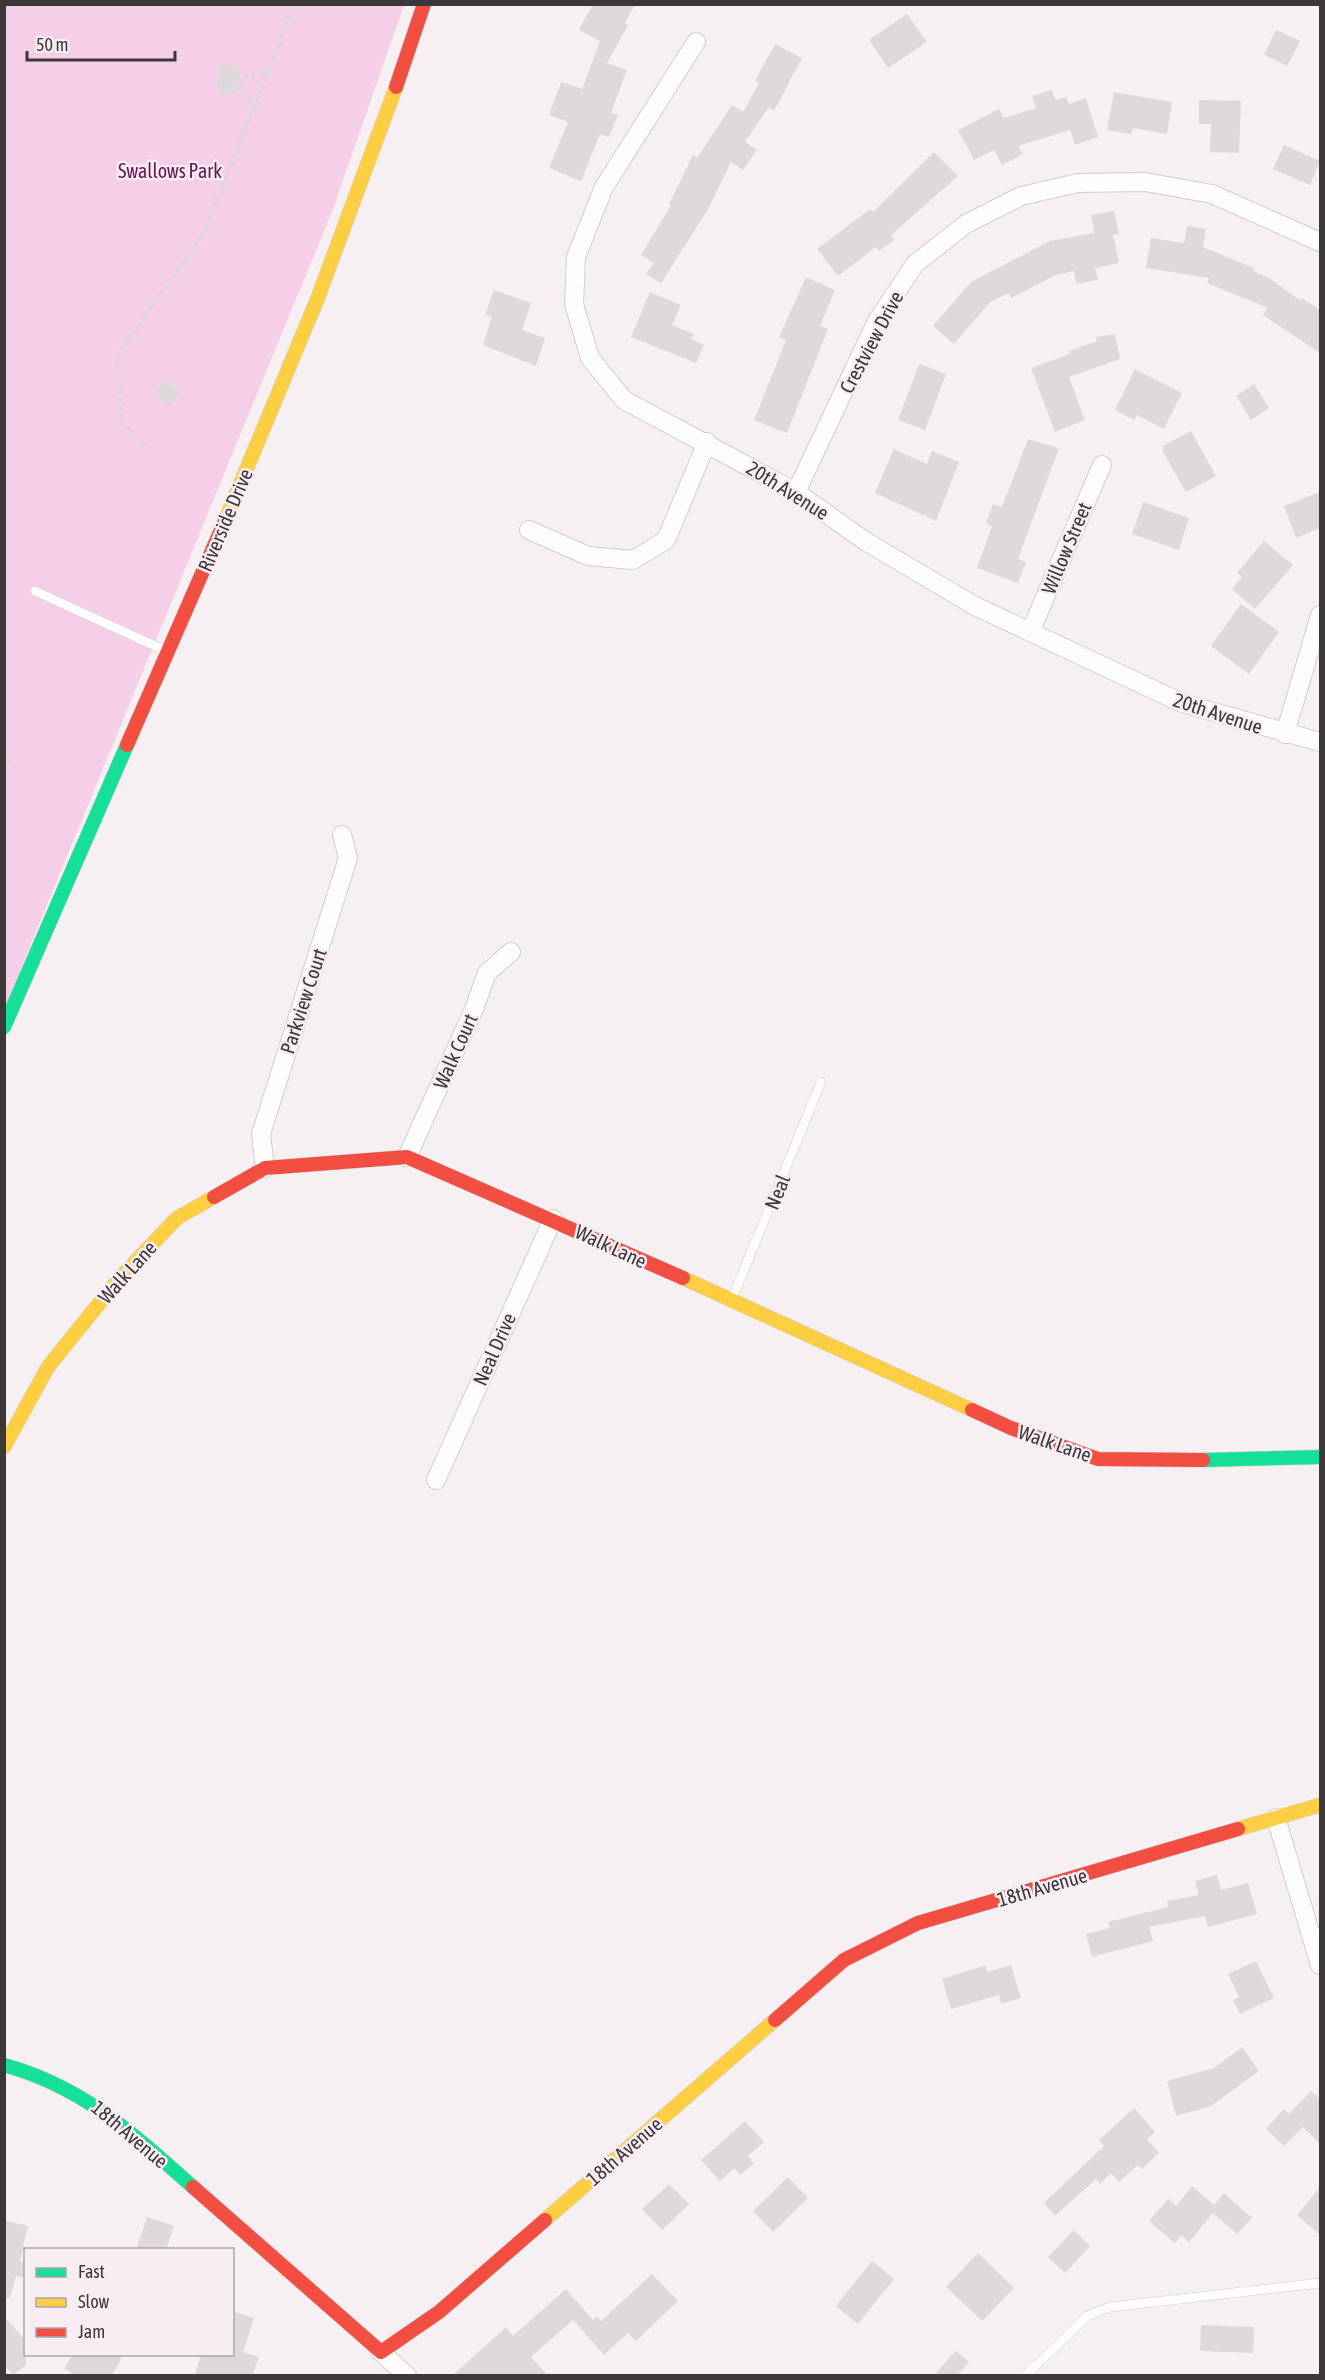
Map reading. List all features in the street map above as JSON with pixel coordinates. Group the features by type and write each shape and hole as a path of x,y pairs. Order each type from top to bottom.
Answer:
{"street":[{"name":"Riverside Drive","path":"4,1028 333,263 395,97 424,4"},
{"name":"20th Avenue","path":"696,42 604,187 576,257 574,304 590,358 624,400 707,442 796,492 865,541 965,600 1031,630 1108,670 1182,703 1285,734 1320,742"},
{"name":"Crestview Drive","path":"796,492 877,321 915,264 966,224 1021,196 1078,183 1145,182 1212,194 1320,242"},
{"path":"529,530 588,556 633,560 666,540 707,442"},
{"name":"Willow Street","path":"1031,630 1102,465"},
{"path":"1285,734 1320,615"},
{"name":"Parkview Court","path":"265,1168 261,1134 348,858 342,835"},
{"name":"Walk Court","path":"407,1157 474,1009 487,973 511,952"},
{"name":"Walk Lane","path":"4,1447 48,1367 118,1280 177,1218 265,1168 407,1157 553,1219 1011,1428 1098,1459 1190,1460 1320,1457"},
{"name":"Neal Drive","path":"436,1480 553,1219"},
{"name":"18th Avenue","path":"4,2065 42,2074 80,2094 118,2121 381,2352 439,2312 844,1959 918,1923 1320,1805"},
{"path":"1276,1818 1320,1965"},
{"path":"381,2352 407,2376"}],"lane":[{"path":"35,591 168,651"},
{"name":"Neal","path":"732,1301 821,1082"},
{"path":"1025,2376 1087,2316 1110,2307 1320,2283"}],"path":[{"path":"150,450 122,423 116,357 202,236 295,4"},
{"path":"254,108 239,79 270,68"},
{"path":"4,771 10,755"}],"green space":[{"name":"Swallows Park","path":"5,5 404,5 333,209 5,1007"}],"building":[{"path":"593,4 635,4 625,23 628,25 607,63 627,70 611,113 618,115 609,137 600,134 581,181 549,168 568,122 549,115 561,82 582,89 600,41 579,30"},
{"path":"907,14 927,42 888,68 869,40"},
{"path":"1276,30 1300,41 1287,66 1264,55"},
{"path":"775,44 802,58 774,111 768,108 745,142 757,150 743,170 731,162 707,211 661,283 646,274 654,263 641,255 671,205 669,204 693,155 697,158 732,105 743,112 759,83 755,81"},
{"path":"220,64 240,66 237,94 217,92"},
{"path":"1052,90 1055,100 1066,97 1069,104 1086,98 1098,137 1075,145 1070,130 1018,146 1023,154 1002,165 994,150 974,160 958,130 999,109 1004,118 1036,108 1032,96"},
{"path":"1114,92 1172,102 1167,134 1133,128 1131,134 1107,130"},
{"path":"1199,100 1241,101 1239,153 1210,152 1211,124 1199,124"},
{"path":"1284,145 1320,161 1310,185 1273,169"},
{"path":"934,152 958,176 891,235 894,240 879,251 876,247 838,276 817,249 870,209 873,212"},
{"path":"1114,211 1119,234 1113,235 1119,263 1095,268 1098,280 1076,284 1074,271 1056,275 1011,298 1009,293 990,302 954,344 933,326 971,282 1050,241 1094,233 1091,215"},
{"path":"1187,226 1206,229 1203,247 1254,268 1253,271 1269,278 1300,300 1302,298 1320,310 1320,353 1263,315 1268,308 1207,283 1209,278 1146,268 1151,238 1184,243"},
{"path":"806,277 835,290 820,326 828,329 787,433 754,420 786,340 779,337"},
{"path":"494,290 531,303 522,330 545,338 536,366 483,345 492,317 485,315"},
{"path":"650,292 681,305 672,325 694,334 691,339 704,345 696,363 631,337"},
{"path":"1115,334 1120,359 1069,377 1085,420 1055,432 1031,368 1070,354 1069,351 1097,341 1096,337"},
{"path":"919,364 946,374 925,430 898,420"},
{"path":"1135,369 1182,393 1164,429 1137,415 1134,420 1115,410"},
{"path":"163,379 180,390 170,406 153,395"},
{"path":"1254,384 1269,408 1251,420 1236,396"},
{"path":"1191,431 1216,476 1186,492 1163,452 1163,446"},
{"path":"1028,439 1059,448 1018,559 1026,562 1018,583 977,568 992,526 986,523 993,504 1002,507"},
{"path":"894,449 927,464 932,451 959,462 936,521 875,493"},
{"path":"1320,492 1320,528 1296,538 1284,506"},
{"path":"1143,502 1189,518 1179,550 1132,534"},
{"path":"1264,541 1293,565 1255,609 1232,589 1242,577 1237,573"},
{"path":"1241,604 1279,632 1249,674 1211,646"},
{"path":"1217,1875 1221,1890 1248,1883 1257,1914 1208,1927 1205,1916 1149,1927 1153,1941 1092,1957 1086,1934 1110,1928 1108,1922 1168,1907 1167,1901 1199,1895 1195,1881"},
{"path":"1256,1961 1274,1998 1240,2014 1233,2000 1239,1997 1228,1974"},
{"path":"986,1965 987,1972 1011,1965 1021,1998 1001,2004 999,1995 951,2009 942,1979"},
{"path":"1242,2047 1259,2071 1211,2106 1176,2116 1167,2081 1214,2068"},
{"path":"1311,2091 1320,2099 1320,2144 1303,2127 1284,2146 1266,2129 1284,2109 1289,2114"},
{"path":"1134,2108 1155,2132 1147,2139 1159,2153 1142,2169 1138,2165 1119,2182 1111,2173 1100,2184 1096,2179 1055,2216 1044,2203 1104,2146 1099,2140"},
{"path":"745,2121 764,2142 748,2156 754,2163 740,2175 734,2168 720,2181 701,2160"},
{"path":"788,2177 808,2198 773,2232 753,2211"},
{"path":"669,2184 689,2204 662,2230 642,2209"},
{"path":"1192,2186 1214,2205 1224,2193 1252,2218 1237,2234 1213,2213 1189,2242 1181,2235 1175,2243 1149,2221 1168,2199 1176,2206"},
{"path":"1320,2187 1320,2235 1297,2215"},
{"path":"147,2217 174,2226 167,2248 137,2248"},
{"path":"4,2220 28,2226 20,2261 24,2262 24,2278 16,2276 10,2298 4,2298"},
{"path":"1074,2230 1090,2246 1065,2273 1048,2257"},
{"path":"978,2253 1014,2288 982,2321 946,2287"},
{"path":"872,2261 894,2279 858,2324 836,2306"},
{"path":"652,2274 678,2301 636,2341 628,2333 604,2355 573,2320 531,2357 548,2376 452,2376 506,2327 513,2336 566,2289 593,2320 597,2316 601,2321"},
{"path":"234,2312 254,2318 243,2352 259,2357 252,2376 194,2376 201,2356 234,2356"},
{"path":"4,2316 24,2339 26,2365 13,2375 4,2365"},
{"path":"1201,2325 1254,2327 1253,2353 1200,2351"},
{"path":"956,2351 969,2362 957,2376 933,2376"},
{"path":"71,2356 122,2356 112,2376 76,2376 64,2369"}],"traffic: fast":[{"path":"4,1027 127,745"},
{"path":"1203,1460 1320,1457"},
{"path":"4,2065 33,2074 83,2099 128,2131 193,2187"}],"traffic: slow":[{"path":"224,523 317,300 396,87"},
{"path":"4,1447 48,1367 118,1280 177,1218 214,1197"},
{"path":"683,1278 972,1410"},
{"path":"1238,1829 1320,1805"},
{"path":"545,2220 775,2020"}],"traffic: jam":[{"path":"396,87 424,4"},
{"path":"127,745 224,523"},
{"path":"214,1197 265,1168 407,1157 683,1278"},
{"path":"972,1410 1011,1428 1098,1459 1203,1460"},
{"path":"775,2020 844,1960 918,1923 1238,1829"},
{"path":"193,2187 381,2352 439,2312 545,2220"}]}
